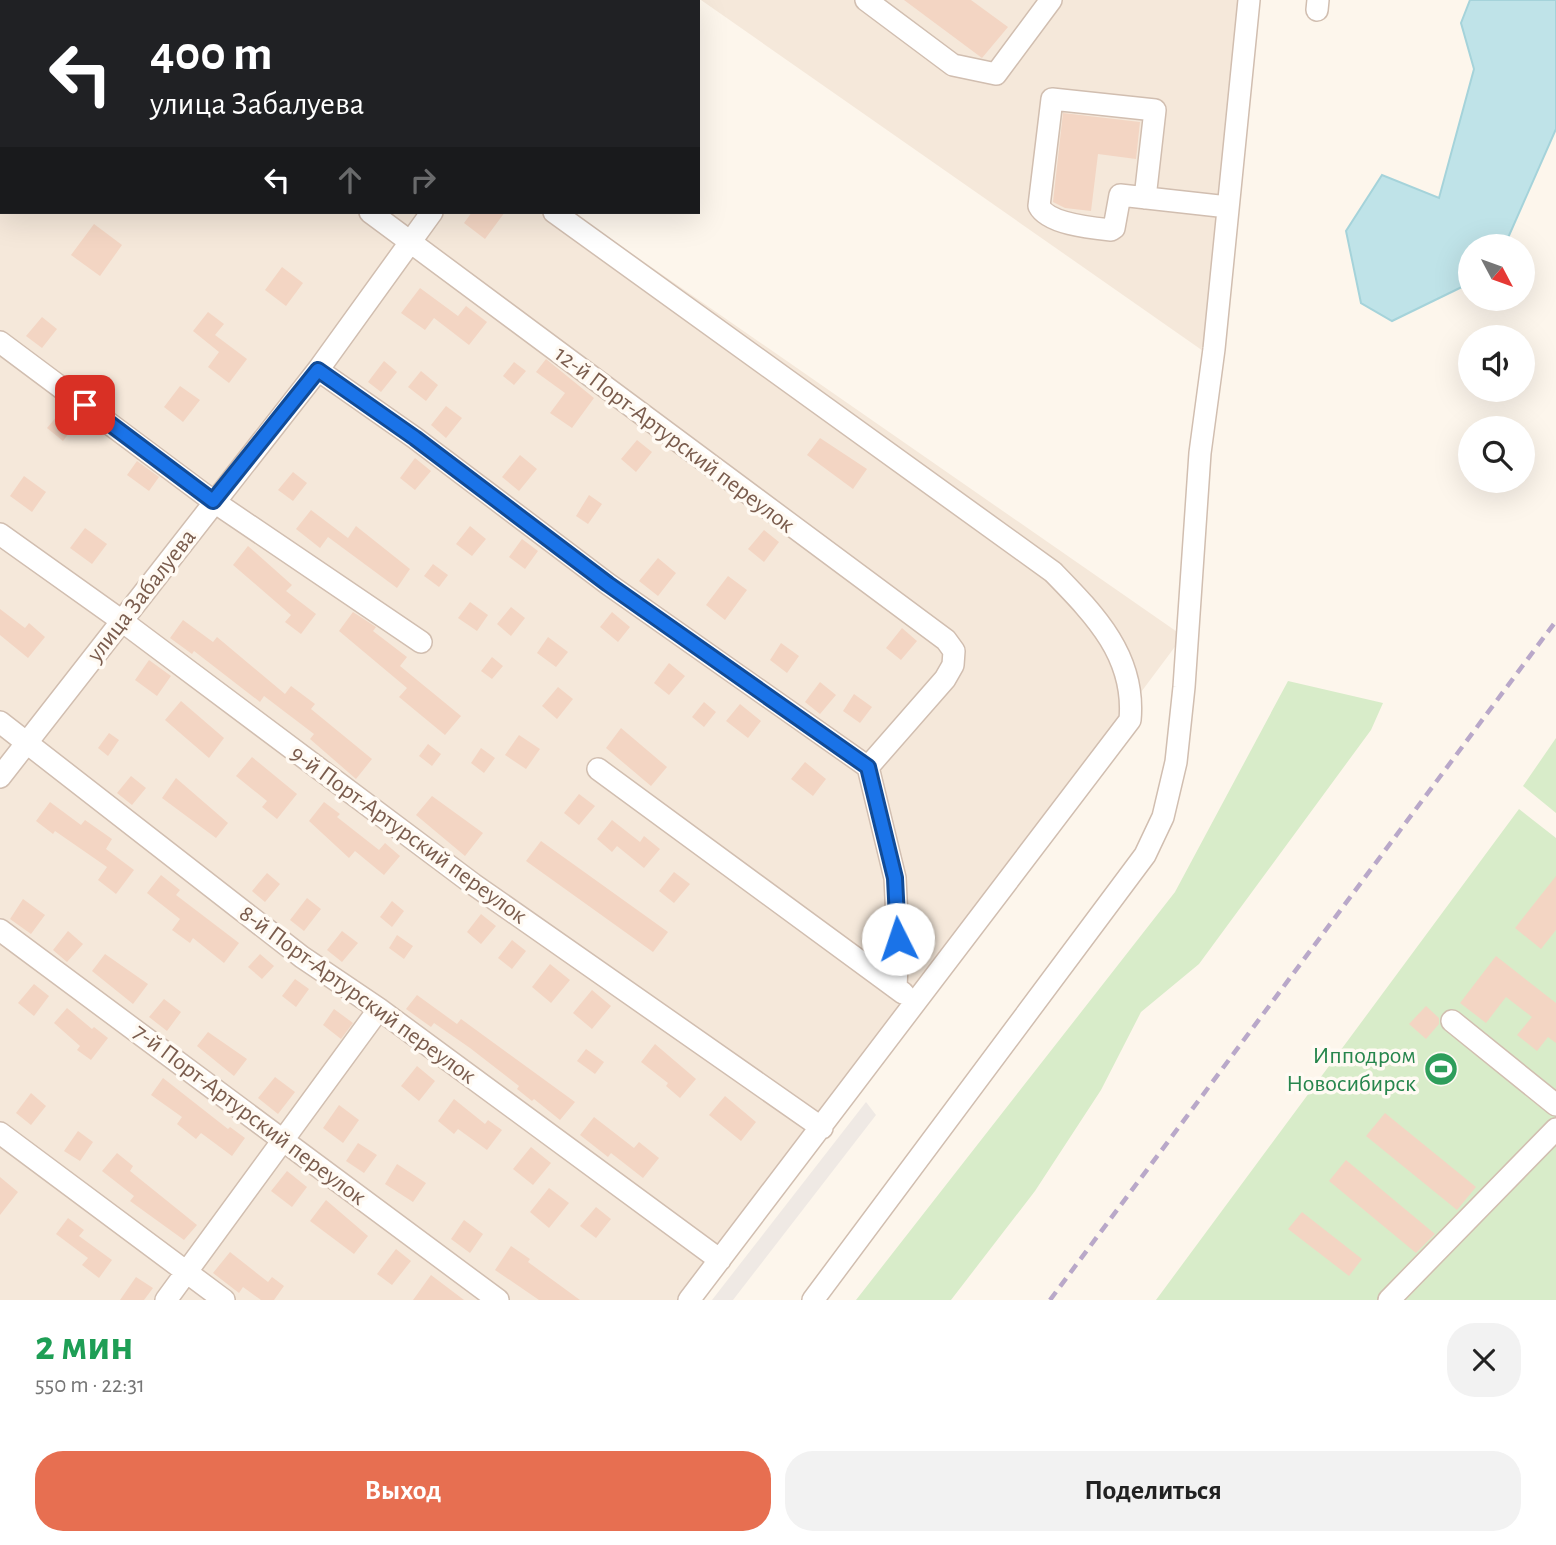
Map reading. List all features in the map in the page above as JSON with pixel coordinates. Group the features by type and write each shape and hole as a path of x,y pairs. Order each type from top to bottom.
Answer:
{"street":[{"path":"866,0 953,65 996,74 1051,0"},
{"path":"813,1300 1145,855 1163,817 1176,762 1184,687 1200,453 1249,0"},
{"path":"1145,198 1155,110 1052,99 1040,210 1077,227 1111,230 1114,228 1118,196 1228,207"},
{"name":"12-й Порт-Артурский переулок","path":"373,214 946,640 954,651 953,664 945,679 868,767"},
{"name":"улица Забалуева","path":"0,777 318,370 431,214"},
{"path":"557,214 1053,572 1093,614 1114,642 1127,673 1132,697 1130,720 689,1300"},
{"path":"0,342 213,501 421,642"},
{"path":"318,370 415,438 608,584 868,767 895,878 898,939 896,988"},
{"name":"9-й Порт-Артурский переулок","path":"0,534 122,621 473,884 822,1128"},
{"name":"8-й Порт-Артурский переулок","path":"0,722 291,949 720,1259"},
{"path":"598,769 916,1003"},
{"name":"7-й Порт-Артурский переулок","path":"0,930 284,1138 498,1300"},
{"path":"166,1300 379,1010"},
{"path":"1452,1021 1556,1105"},
{"path":"1389,1300 1556,1129"},
{"path":"0,1133 224,1300"}],"shaded area":[{"path":"701,0 1242,0 1206,353"},
{"path":"0,214 575,214 1183,636 806,1140 729,1266 703,1300 0,1300"},
{"path":"866,1102 876,1115 733,1300 712,1300"}],"green space":[{"path":"1288,681 1383,703 1371,730 1199,964 1141,1012 1101,1090 1035,1191 951,1300 856,1300 1175,892"},
{"path":"1556,738 1556,813 1523,786"},
{"name":"Ипподром Новосибирск","path":"1519,809 1556,838 1556,1300 1156,1300"}],"water":[{"path":"1470,0 1556,0 1556,129 1510,234 1458,234 1458,289 1392,321 1361,303 1346,231 1382,175 1439,198 1474,69 1461,23"}],"building":[{"path":"904,0 971,0 1008,27 982,58"},
{"path":"1063,113 1140,122 1136,159 1098,154 1091,211 1065,208 1053,202"},
{"path":"471,214 504,214 485,239 464,223"},
{"path":"94,224 122,245 100,276 71,255"},
{"path":"282,267 303,283 286,306 265,290"},
{"path":"420,288 458,316 466,306 487,322 469,345 434,318 425,330 401,313"},
{"path":"208,312 224,324 215,335 247,359 229,383 208,367 219,352 193,331"},
{"path":"42,317 57,329 42,348 26,336"},
{"path":"546,359 594,398 572,428 550,413 565,393 536,372"},
{"path":"384,361 397,372 381,392 368,382"},
{"path":"514,362 526,371 514,385 503,376"},
{"path":"421,371 438,385 426,401 408,387"},
{"path":"180,386 200,400 183,422 164,407"},
{"path":"446,406 462,418 446,438 431,425"},
{"path":"57,416 72,429 63,441 47,428"},
{"path":"820,438 867,469 853,489 807,455"},
{"path":"637,440 652,452 636,472 621,459"},
{"path":"520,455 537,469 519,491 502,477"},
{"path":"415,458 431,471 415,490 400,478"},
{"path":"137,461 159,477 149,491 127,475"},
{"path":"293,472 307,483 293,501 278,490"},
{"path":"24,476 46,492 32,512 10,496"},
{"path":"589,495 602,504 588,524 576,516"},
{"path":"311,510 348,538 356,526 410,569 397,588 328,537 320,548 296,529"},
{"path":"470,526 486,539 472,556 456,544"},
{"path":"85,528 107,544 92,564 70,548"},
{"path":"764,530 779,542 764,562 748,549"},
{"path":"522,539 538,551 525,569 509,557"},
{"path":"248,546 292,585 286,591 316,614 301,634 285,622 291,615 233,565"},
{"path":"658,558 676,573 658,596 639,581"},
{"path":"433,564 448,575 439,587 424,576"},
{"path":"728,576 747,590 725,620 706,605"},
{"path":"470,602 488,615 477,631 458,618"},
{"path":"511,607 525,618 511,636 497,624"},
{"path":"0,609 25,628 29,623 45,637 28,658 0,635"},
{"path":"353,612 376,627 373,631 407,657 400,666 461,716 445,735 399,697 407,688 339,631"},
{"path":"612,612 630,627 618,642 600,627"},
{"path":"183,620 213,642 217,637 285,694 291,686 315,704 311,709 372,759 356,779 310,739 314,734 264,696 260,702 194,651 192,654 170,638"},
{"path":"902,628 917,641 901,660 886,648"},
{"path":"548,637 568,652 556,667 537,653"},
{"path":"781,643 799,656 787,673 770,660"},
{"path":"492,657 503,666 492,679 481,671"},
{"path":"149,660 171,676 157,696 135,680"},
{"path":"669,663 685,676 669,695 654,683"},
{"path":"820,682 836,695 820,714 805,702"},
{"path":"558,687 573,699 557,719 542,706"},
{"path":"854,694 872,707 860,723 843,711"},
{"path":"181,701 224,738 209,758 165,720"},
{"path":"704,702 716,712 704,727 692,717"},
{"path":"740,704 761,721 748,738 726,721"},
{"path":"621,728 667,767 651,786 606,748"},
{"path":"109,733 119,740 108,756 98,748"},
{"path":"519,735 540,749 526,769 505,755"},
{"path":"428,744 441,754 432,766 419,756"},
{"path":"481,748 495,758 484,773 471,763"},
{"path":"252,757 297,794 277,819 262,807 267,801 236,776"},
{"path":"805,762 826,779 813,796 791,779"},
{"path":"131,776 146,788 132,805 117,793"},
{"path":"176,778 228,823 216,838 162,798"},
{"path":"579,794 595,806 579,825 564,813"},
{"path":"432,796 483,833 465,856 416,815"},
{"path":"50,802 81,825 85,820 112,839 106,849 134,870 116,894 98,880 107,867 36,821"},
{"path":"324,802 340,814 337,817 379,850 385,843 400,856 384,875 355,851 349,858 309,821"},
{"path":"612,820 640,842 644,836 660,849 644,868 617,846 612,852 597,839"},
{"path":"541,841 668,932 653,952 526,861"},
{"path":"674,872 690,884 674,903 659,891"},
{"path":"267,873 280,884 265,902 252,891"},
{"path":"161,875 180,890 176,895 239,943 224,963 193,938 190,943 172,930 180,919 147,893"},
{"path":"1556,876 1556,930 1541,949 1515,928"},
{"path":"307,898 321,909 304,931 290,920"},
{"path":"23,899 45,915 31,934 10,919"},
{"path":"392,901 404,911 392,927 380,917"},
{"path":"481,914 496,926 481,944 467,932"},
{"path":"68,931 83,944 67,962 53,950"},
{"path":"342,931 358,943 342,962 327,950"},
{"path":"397,935 413,946 404,959 389,948"},
{"path":"512,940 526,951 512,969 498,958"},
{"path":"105,954 148,984 133,1004 92,971"},
{"path":"260,954 274,966 262,979 248,967"},
{"path":"1496,956 1556,1003 1556,1043 1548,1037 1537,1051 1517,1035 1532,1017 1506,997 1486,1023 1460,1003"},
{"path":"550,964 570,980 551,1003 532,987"},
{"path":"295,979 309,989 296,1007 282,996"},
{"path":"34,984 49,996 34,1016 18,1003"},
{"path":"592,990 611,1006 592,1029 573,1013"},
{"path":"417,995 457,1024 461,1019 575,1102 560,1120 517,1089 519,1086 470,1048 434,1023 431,1027 406,1009"},
{"path":"164,999 181,1012 167,1031 149,1017"},
{"path":"1426,1006 1439,1018 1439,1024 1426,1039 1409,1024"},
{"path":"67,1008 92,1029 94,1027 108,1038 91,1060 77,1050 80,1046 54,1023"},
{"path":"334,1009 353,1023 341,1039 323,1025"},
{"path":"208,1032 247,1059 234,1076 197,1046"},
{"path":"655,1044 696,1079 680,1098 666,1086 668,1083 641,1062"},
{"path":"586,1049 604,1062 595,1074 577,1061"},
{"path":"417,1066 435,1081 419,1101 401,1086"},
{"path":"275,1077 295,1092 278,1114 258,1098"},
{"path":"163,1078 228,1129 230,1127 245,1138 232,1156 201,1133 196,1139 177,1124 182,1117 151,1095"},
{"path":"31,1093 46,1106 31,1125 16,1113"},
{"path":"725,1096 756,1122 741,1141 709,1115"},
{"path":"454,1099 485,1124 488,1120 502,1130 487,1150 458,1129 454,1134 438,1121"},
{"path":"339,1105 359,1120 343,1143 323,1128"},
{"path":"1385,1113 1476,1187 1457,1210 1366,1136"},
{"path":"594,1117 634,1148 639,1142 659,1158 643,1178 611,1153 608,1157 580,1135"},
{"path":"78,1131 93,1142 80,1161 64,1151"},
{"path":"358,1143 377,1155 364,1173 346,1161"},
{"path":"531,1147 551,1163 533,1185 513,1169"},
{"path":"117,1153 133,1166 130,1171 197,1225 184,1240 130,1201 134,1196 102,1171"},
{"path":"1346,1160 1435,1234 1416,1253 1329,1181"},
{"path":"397,1164 426,1183 413,1202 385,1184"},
{"path":"287,1171 307,1187 292,1207 271,1191"},
{"path":"0,1177 18,1192 0,1215"},
{"path":"549,1188 569,1203 549,1228 530,1212"},
{"path":"326,1200 368,1236 354,1254 310,1221"},
{"path":"596,1207 611,1219 596,1238 580,1226"},
{"path":"1302,1212 1362,1259 1349,1276 1288,1229"},
{"path":"68,1218 84,1230 79,1236 112,1260 99,1278 82,1265 88,1258 56,1234"},
{"path":"464,1220 483,1234 470,1253 451,1239"},
{"path":"511,1246 530,1259 528,1262 580,1300 539,1300 495,1270"},
{"path":"396,1249 411,1261 392,1285 377,1274"},
{"path":"230,1252 268,1282 272,1277 284,1286 274,1300 261,1300 243,1287 239,1293 213,1273"},
{"path":"431,1275 464,1300 413,1300"},
{"path":"136,1277 153,1288 144,1300 120,1300"}],"railway":[{"path":"1050,1300 1556,621"}],"place":[{"name":"Ипподром Новосибирск","path":"1441,1069"}],"route":[{"path":"85,405 213,501 318,370 415,438 608,584 868,767 895,878 898,939"}]}
